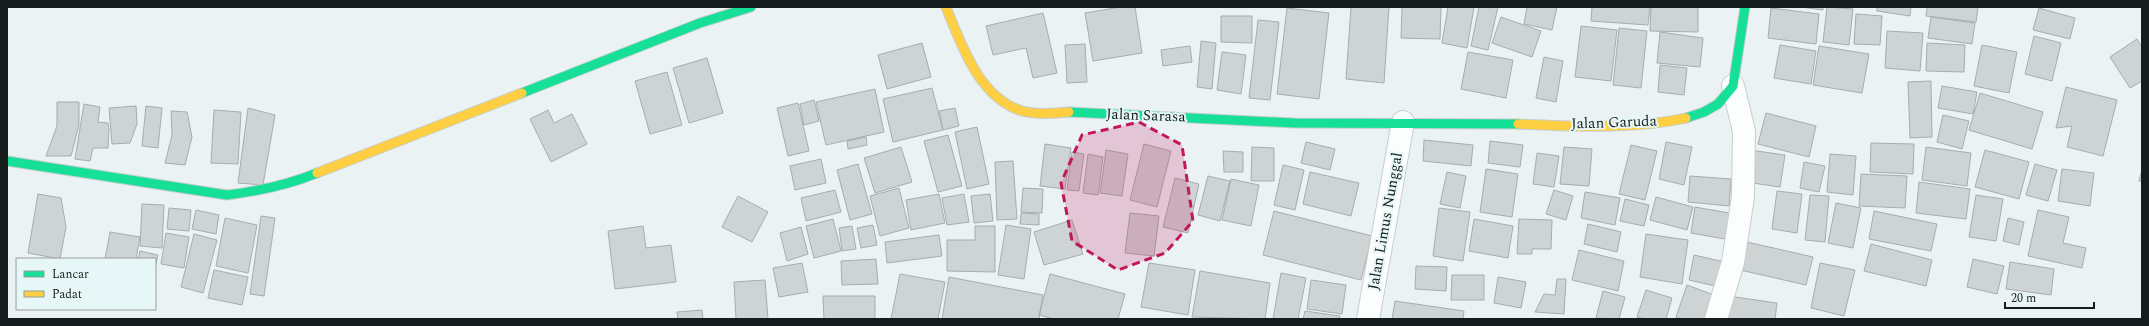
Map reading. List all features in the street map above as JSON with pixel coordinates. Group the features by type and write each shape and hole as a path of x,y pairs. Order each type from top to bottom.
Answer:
{"street":[{"path":"7,161 227,195 257,191 292,183 700,23 751,7"},
{"name":"Jalan Sarasa","path":"946,7 960,43 980,76 996,94 1016,108 1040,114 1072,112 1189,116 1293,123 1403,122"},
{"name":"Jalan Garuda","path":"1403,122 1626,124 1682,118 1714,108 1729,96 1733,86 1745,7"},
{"path":"1716,319 1733,262 1743,197 1744,131 1733,86"},
{"name":"Jalan Limus Nunggal","path":"1368,319 1403,122"}],"highlighted area":[{"path":"1139,122 1182,145 1193,221 1165,253 1118,270 1072,241 1061,183 1082,135"}],"building":[{"path":"1121,7 1135,7 1142,53 1093,61 1085,13"},
{"path":"1351,7 1389,7 1384,83 1346,79"},
{"path":"1402,7 1441,7 1440,39 1401,38"},
{"path":"1448,7 1474,7 1467,48 1442,43"},
{"path":"1479,7 1498,7 1488,50 1471,46"},
{"path":"1527,7 1557,7 1552,30 1524,24"},
{"path":"1592,7 1650,7 1648,25 1591,21"},
{"path":"1651,7 1698,7 1698,32 1650,31"},
{"path":"1801,7 1823,7 1823,10"},
{"path":"1827,7 1853,9 1849,45 1823,42"},
{"path":"1877,7 1911,7 1910,16 1877,11"},
{"path":"1927,7 1978,7 1976,22 1926,16"},
{"path":"1287,8 1329,13 1319,99 1277,94"},
{"path":"1771,8 1819,14 1816,44 1768,38"},
{"path":"2039,8 2075,18 2070,39 2033,30"},
{"path":"1043,13 1057,73 1033,78 1026,48 993,55 986,26"},
{"path":"1856,14 1882,16 1880,45 1854,44"},
{"path":"1221,16 1252,16 1252,43 1221,42"},
{"path":"1501,17 1541,31 1532,57 1492,43"},
{"path":"1931,17 1975,23 1972,44 1928,38"},
{"path":"1258,20 1279,22 1270,100 1249,98"},
{"path":"1581,26 1617,30 1611,81 1575,77"},
{"path":"1619,28 1647,31 1641,88 1613,85"},
{"path":"1887,31 1923,33 1920,71 1885,68"},
{"path":"1660,32 1703,38 1700,67 1657,63"},
{"path":"2034,36 2061,43 2052,81 2025,74"},
{"path":"2137,39 2142,47 2142,81 2130,88 2110,57"},
{"path":"1201,41 1216,43 1212,89 1197,87"},
{"path":"922,43 931,77 887,89 878,55"},
{"path":"1927,43 1965,45 1964,72 1926,71"},
{"path":"1085,44 1087,82 1067,83 1065,45"},
{"path":"1780,45 1816,51 1811,84 1774,78"},
{"path":"1982,45 2017,52 2009,93 1974,86"},
{"path":"1190,46 1192,62 1163,66 1161,50"},
{"path":"1819,46 1869,54 1862,93 1813,85"},
{"path":"1222,52 1246,55 1241,94 1217,90"},
{"path":"1468,52 1513,60 1506,98 1461,89"},
{"path":"1544,57 1563,61 1556,102 1536,98"},
{"path":"707,58 723,113 689,123 673,68"},
{"path":"1660,65 1687,68 1684,95 1658,92"},
{"path":"667,72 682,125 650,134 635,81"},
{"path":"1931,81 1932,137 1910,138 1908,82"},
{"path":"1942,86 1977,92 1973,114 1938,108"},
{"path":"2066,87 2117,100 2103,156 2067,147 2072,126 2056,128"},
{"path":"932,88 943,130 893,142 883,99"},
{"path":"875,89 884,132 826,145 816,102"},
{"path":"1980,93 2043,112 2032,149 1969,130"},
{"path":"814,100 819,121 804,125 800,104"},
{"path":"57,102 79,102 79,125 71,156 46,156 57,126"},
{"path":"798,103 809,151 788,156 777,108"},
{"path":"84,104 100,107 98,122 108,123 109,130 108,148 93,148 90,161 75,159"},
{"path":"136,106 137,124 130,143 112,144 109,108"},
{"path":"146,106 162,108 158,148 142,146"},
{"path":"248,108 275,115 263,185 238,183"},
{"path":"955,108 959,126 943,130 939,111"},
{"path":"214,110 241,112 238,164 211,163"},
{"path":"548,110 554,123 572,114 587,144 551,162 530,119"},
{"path":"171,111 187,112 192,137 185,165 165,163 172,135"},
{"path":"1766,113 1816,126 1809,157 1758,144"},
{"path":"1943,115 1969,121 1962,149 1937,142"},
{"path":"977,127 989,184 967,189 955,132"},
{"path":"948,135 962,186 938,192 924,141"},
{"path":"866,137 867,145 848,149 847,141"},
{"path":"1424,140 1473,145 1471,166 1423,161"},
{"path":"1490,141 1523,145 1520,167 1488,163"},
{"path":"1306,142 1335,149 1330,170 1301,163"},
{"path":"1666,142 1692,147 1684,185 1659,179"},
{"path":"1871,143 1914,144 1913,174 1870,172"},
{"path":"1045,144 1071,148 1065,189 1040,186"},
{"path":"1144,144 1171,151 1157,207 1130,200"},
{"path":"1631,145 1657,151 1645,200 1619,194"},
{"path":"901,147 912,182 875,193 864,158"},
{"path":"1252,147 1274,148 1274,181 1251,181"},
{"path":"1564,147 1592,149 1589,186 1560,184"},
{"path":"1926,147 1971,153 1967,186 1922,180"},
{"path":"1106,150 1128,154 1122,196 1100,193"},
{"path":"1750,150 1785,155 1780,187 1746,182"},
{"path":"1985,150 2029,162 2019,199 1975,187"},
{"path":"1223,151 1243,152 1243,172 1224,172"},
{"path":"1072,152 1084,154 1079,191 1067,190"},
{"path":"1537,153 1559,156 1554,187 1533,184"},
{"path":"1088,154 1103,157 1098,195 1083,193"},
{"path":"1830,154 1856,156 1853,195 1827,192"},
{"path":"821,159 826,183 795,190 790,166"},
{"path":"1013,161 1017,219 997,220 995,162"},
{"path":"1804,162 1825,166 1819,192 1800,188"},
{"path":"858,164 872,214 850,220 837,170"},
{"path":"2035,164 2057,170 2048,201 2026,195"},
{"path":"1283,165 1304,170 1295,210 1274,205"},
{"path":"1486,169 1518,174 1512,217 1480,212"},
{"path":"2062,169 2094,173 2090,206 2058,201"},
{"path":"2142,170 2142,181 2139,181"},
{"path":"1310,172 1359,183 1351,216 1303,204"},
{"path":"1447,172 1466,176 1460,208 1440,204"},
{"path":"1861,174 1907,176 1905,208 1859,206"},
{"path":"1208,176 1230,181 1220,221 1198,215"},
{"path":"1690,176 1731,179 1729,206 1688,202"},
{"path":"1175,178 1199,184 1188,233 1163,227"},
{"path":"1231,179 1259,185 1251,226 1222,220"},
{"path":"1919,182 1970,189 1966,219 1916,213"},
{"path":"899,188 909,228 880,236 870,196"},
{"path":"1023,188 1043,189 1042,213 1021,212"},
{"path":"835,190 841,212 806,221 801,198"},
{"path":"1554,190 1573,196 1566,220 1546,214"},
{"path":"1777,191 1802,194 1797,233 1772,229"},
{"path":"1585,192 1620,198 1615,225 1581,218"},
{"path":"38,194 61,198 66,227 60,258 28,253"},
{"path":"939,194 945,223 911,230 906,200"},
{"path":"964,194 969,222 947,225 942,198"},
{"path":"990,194 993,221 974,223 971,196"},
{"path":"1810,195 1829,196 1825,242 1805,240"},
{"path":"1976,195 2003,199 1996,241 1969,237"},
{"path":"738,196 768,212 752,242 722,227"},
{"path":"1656,197 1693,207 1687,230 1650,220"},
{"path":"1625,199 1649,205 1644,226 1620,221"},
{"path":"1836,203 1861,208 1853,248 1828,243"},
{"path":"142,204 164,205 162,248 140,246"},
{"path":"1695,207 1735,214 1730,240 1691,233"},
{"path":"169,208 191,210 189,231 167,229"},
{"path":"1439,208 1470,212 1463,261 1433,256"},
{"path":"196,210 219,215 216,234 192,229"},
{"path":"2038,210 2069,217 2063,243 2086,248 2082,268 2028,256"},
{"path":"1274,211 1372,236 1361,280 1263,255"},
{"path":"1874,211 1937,224 1931,251 1869,239"},
{"path":"1021,213 1039,214 1039,225 1020,224"},
{"path":"1130,213 1159,216 1154,256 1125,253"},
{"path":"261,216 275,218 264,296 250,294"},
{"path":"225,218 257,225 248,273 216,266"},
{"path":"2008,218 2024,222 2019,245 2003,241"},
{"path":"833,219 841,251 814,258 806,226"},
{"path":"1474,219 1513,226 1508,258 1469,251"},
{"path":"1519,219 1552,220 1551,249 1532,249 1532,254 1517,254"},
{"path":"1072,220 1083,254 1044,265 1034,232"},
{"path":"1588,224 1621,232 1617,252 1584,244"},
{"path":"873,225 877,245 861,248 857,228"},
{"path":"1006,225 1031,229 1024,279 998,275"},
{"path":"643,226 646,248 671,245 676,282 615,289 608,231"},
{"path":"852,226 856,249 842,251 839,228"},
{"path":"975,226 995,226 995,272 947,271 947,240 975,240"},
{"path":"801,227 808,254 787,261 780,233"},
{"path":"110,232 140,237 136,258 105,258"},
{"path":"166,233 189,237 184,268 161,264"},
{"path":"194,234 217,240 203,293 181,287"},
{"path":"1646,234 1688,240 1682,284 1640,277"},
{"path":"939,235 942,256 887,263 885,242"},
{"path":"1747,242 1813,257 1806,285 1740,270"},
{"path":"1871,244 1932,260 1926,286 1864,271"},
{"path":"1579,250 1624,261 1618,291 1572,280"},
{"path":"140,251 158,255 156,264 156,258 138,258"},
{"path":"1694,255 1729,263 1724,288 1689,280"},
{"path":"876,259 878,284 842,285 841,261"},
{"path":"1973,259 2004,266 1997,294 1967,287"},
{"path":"2010,262 2054,269 2051,295 2006,289"},
{"path":"802,263 808,292 779,297 773,268"},
{"path":"1149,263 1195,270 1188,315 1141,307"},
{"path":"1820,263 1855,270 1844,316 1811,308"},
{"path":"1416,266 1447,267 1446,291 1415,289"},
{"path":"214,270 248,277 242,305 208,298"},
{"path":"1200,271 1270,283 1265,319 1192,317"},
{"path":"1281,273 1306,278 1298,319 1273,319"},
{"path":"900,274 945,282 938,319 891,319"},
{"path":"1050,274 1125,294 1118,319 1054,319 1039,315"},
{"path":"1452,275 1484,275 1484,300 1451,300"},
{"path":"949,277 1043,295 1039,319 942,319"},
{"path":"1498,277 1526,282 1521,308 1494,303"},
{"path":"1557,279 1566,279 1564,314 1535,312 1544,294 1555,295"},
{"path":"765,280 768,319 736,319 734,282"},
{"path":"1311,280 1346,285 1342,314 1307,309"},
{"path":"1687,285 1719,297 1710,319 1682,319 1676,317"},
{"path":"1646,290 1672,298 1666,319 1645,319 1637,317"},
{"path":"1603,291 1625,297 1619,319 1596,318"},
{"path":"823,296 875,296 875,319 824,319"},
{"path":"1728,296 1777,303 1775,319 1725,319"},
{"path":"1395,301 1464,311 1463,319 1392,319"},
{"path":"702,310 703,319 678,319 677,312"},
{"path":"1305,311 1340,316 1339,319 1303,319"}],"traffic: fast":[{"path":"522,93 700,23 751,7"},
{"path":"1686,118 1704,112 1718,104 1733,86 1745,7"},
{"path":"1069,112 1294,123 1518,124"},
{"path":"7,161 227,195 273,187 317,173"}],"traffic: slow":[{"path":"946,7 965,53 983,82 994,94 1007,104 1022,111 1039,113 1069,112"},
{"path":"317,173 522,93"},
{"path":"1518,124 1624,126 1666,122 1686,118"}]}
